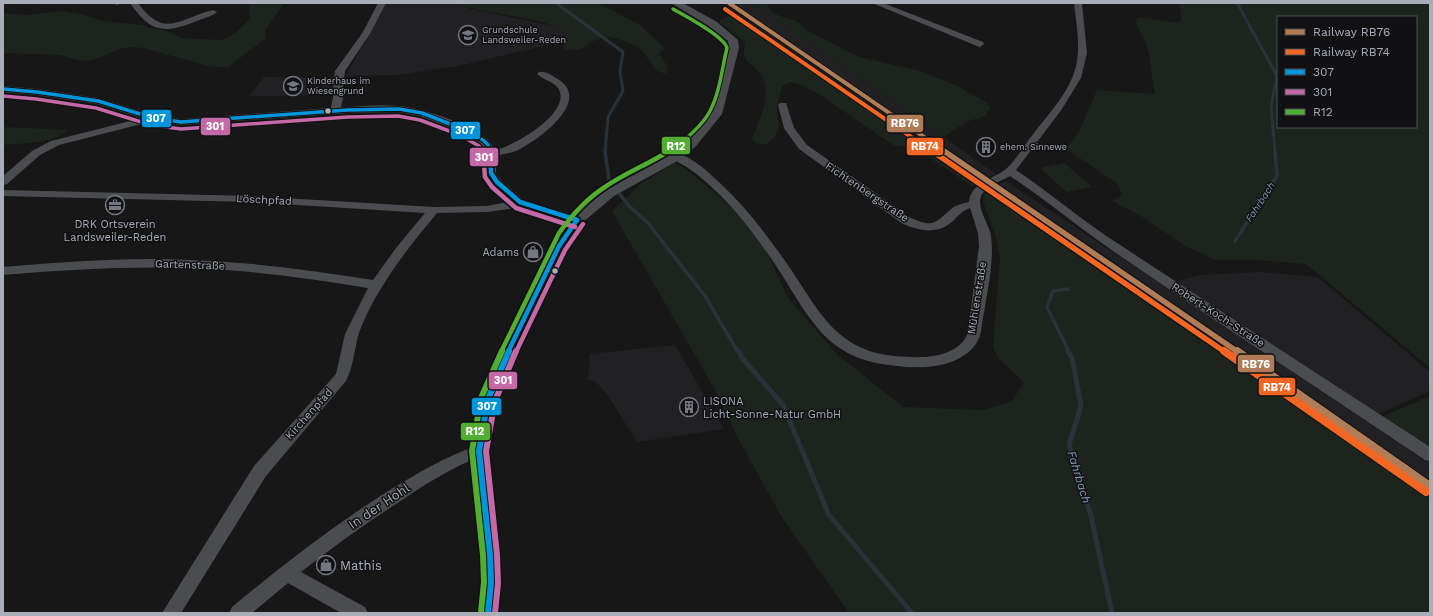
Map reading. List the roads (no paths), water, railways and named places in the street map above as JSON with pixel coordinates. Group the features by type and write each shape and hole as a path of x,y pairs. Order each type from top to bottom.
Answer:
{"street":[{"path":"134,3 144,16 154,25 160,27 171,26 213,12"},
{"path":"335,111 339,92 338,75 340,70 367,32 382,3"},
{"path":"488,613 491,582 490,555 479,451 488,399 503,363 559,246 578,220 609,193 676,156 692,143 716,114 729,68 734,43 730,37 713,24 676,3"},
{"path":"876,3 980,44"},
{"path":"975,204 978,192 1010,171 1072,88 1080,69 1082,51 1078,3"},
{"path":"492,154 505,152 529,140 546,126 562,107 565,99 562,87 554,80 542,74"},
{"path":"3,89 37,92 98,101 153,118 180,122 207,122 335,111 398,109 422,113 478,136 488,145 492,154 491,173 497,182 508,193 520,202 578,220"},
{"name":"Fichtenbergstraße","path":"783,105 787,125 793,137 803,147 907,221 921,227 933,228 942,224 956,210 975,204"},
{"path":"3,182 36,153 55,143 153,118"},
{"name":"Mühlenstraße","path":"676,156 688,162 707,178 753,226 771,250 820,325 842,344 868,356 886,360 930,362 951,356 966,347 973,336 984,264 985,238 982,223 975,204"},
{"name":"Robert-Koch-Straße","path":"1010,171 1034,187 1080,223 1133,259 1430,455"},
{"name":"Löschpfad","path":"4,194 250,199 434,210 487,209 509,206 520,202"},
{"name":"Kirchenpfad","path":"171,613 260,471 341,377 345,370 346,352 350,339 367,299 375,285 404,246 434,210"},
{"name":"Gartenstraße","path":"3,271 77,265 132,263 214,264 295,272 375,285"},
{"name":"In der Hohl","path":"238,613 286,573 366,514 417,481 455,459 479,451"},
{"path":"286,573 359,613"}],"waterway":[{"path":"556,3 623,52 620,71 623,91 608,117 605,151"},
{"name":"Fahrbach","path":"1237,3 1277,76 1271,107 1275,152"},
{"path":"605,151 609,180 629,206 648,223 705,296 738,352"},
{"name":"Fahrbach","path":"1235,241 1277,176 1275,151"},
{"name":"Fahrbach","path":"1068,289 1053,291 1047,307 1069,352"},
{"path":"738,351 743,359 783,405 829,515 912,613"},
{"name":"Fahrbach","path":"1068,351 1072,358 1081,406 1069,445 1091,516 1112,613"}],"rail line":[{"name":"RB76","path":"729,3 1281,381 1430,486"},
{"name":"RB74","path":"725,9 1277,387 1426,492"}],"place":[{"name":"Grundschule Landsweiler-Reden","path":"468,35"},
{"name":"Kinderhaus im Wiesengrund","path":"293,86"},
{"name":"ehem. Sinnewe","path":"986,147"},
{"name":"DRK Ortsverein Landsweiler-Reden","path":"115,205"},
{"name":"Adams","path":"533,252"},
{"name":"LISONA Licht-Sonne-Natur GmbH","path":"689,407"},
{"name":"Mathis","path":"326,565"}]}
